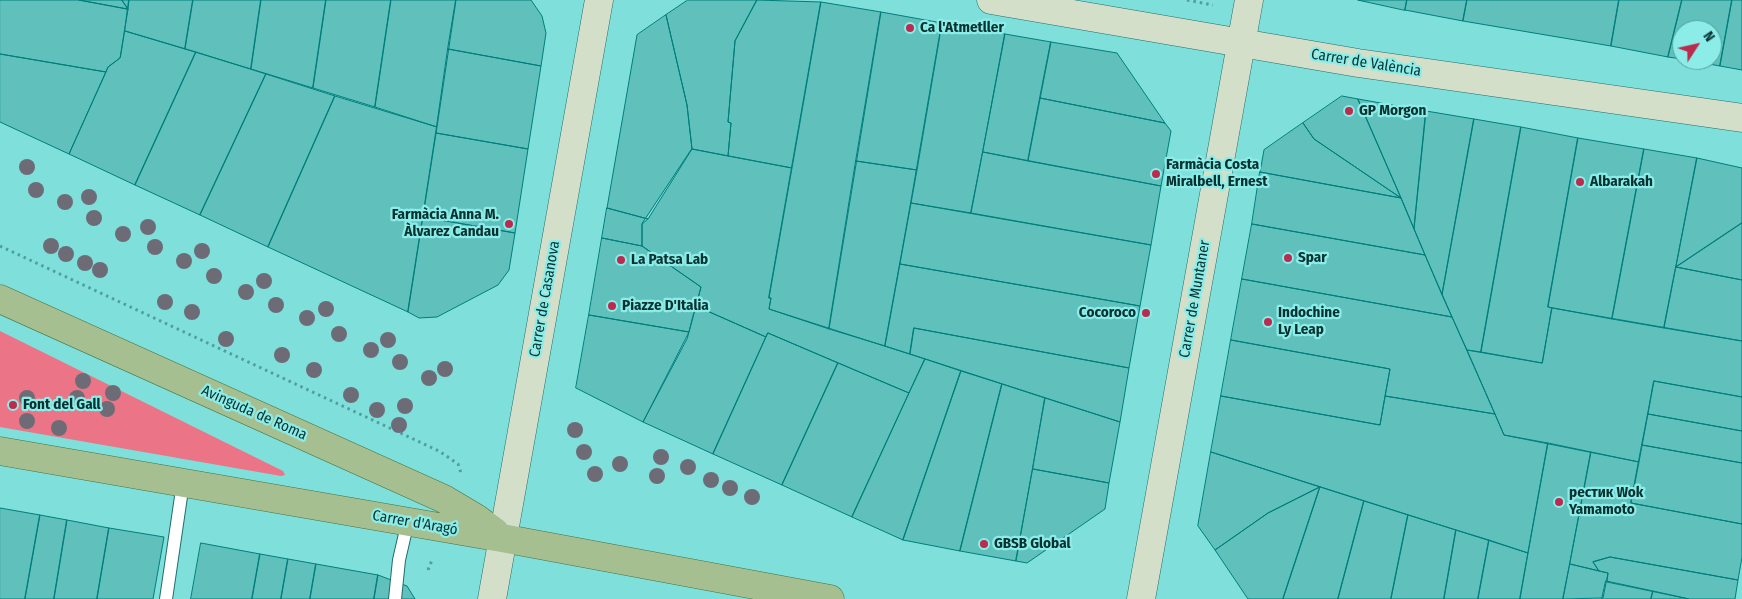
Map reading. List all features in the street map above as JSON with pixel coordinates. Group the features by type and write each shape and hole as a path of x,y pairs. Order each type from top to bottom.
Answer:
{"main road":[{"name":"Avinguda de Roma","path":"0,299 444,499 476,518 502,538"},
{"name":"Carrer d'Aragó","path":"0,451 408,521 830,599"}],"street":[{"name":"Carrer de Casanova","path":"492,599 599,0"},
{"name":"Carrer de València","path":"991,0 1358,63 1742,118"},
{"name":"Carrer de Muntaner","path":"1141,599 1249,0"}],"lane":[{"path":"166,599 183,483"},
{"path":"395,599 399,560 408,521"}],"path":[{"path":"0,246 439,451 458,464 463,477"},
{"path":"428,570 432,560"}],"shaded area":[{"path":"0,331 283,471 285,475 281,476 0,427"}],"building":[{"path":"0,0 79,0 128,9 120,58 108,67 106,72 0,54"},
{"path":"79,0 122,0 128,9"},
{"path":"122,0 129,0 128,9"},
{"path":"129,0 193,0 185,49 125,31"},
{"path":"193,0 261,0 251,69 185,49"},
{"path":"261,0 326,0 313,88 251,69"},
{"path":"326,0 391,0 375,107 313,88"},
{"path":"391,0 456,0 437,127 375,107"},
{"path":"456,0 531,0 542,16 546,33 541,66 448,49"},
{"path":"688,0 757,0 735,41 728,122 731,123 728,156 692,149 687,105 666,15"},
{"path":"757,0 821,2 792,168 728,156 731,123 728,122 735,41"},
{"path":"1358,0 1407,0 1405,10"},
{"path":"1407,0 1467,0 1463,21 1405,10"},
{"path":"1467,0 1619,0 1611,46 1463,21"},
{"path":"1619,0 1682,0 1677,20 1672,20 1672,41 1668,57 1611,46"},
{"path":"1682,0 1732,0 1722,55 1722,20 1677,20"},
{"path":"1732,0 1742,0 1742,70 1722,66 1722,55"},
{"path":"821,2 881,12 829,329 769,309 771,298 769,298"},
{"path":"881,12 942,23 917,170 856,161"},
{"path":"666,15 687,105 692,149 648,219 607,208 637,35"},
{"path":"942,23 1005,34 971,213 911,203"},
{"path":"125,31 196,52 135,185 69,154 108,67 120,58"},
{"path":"1005,34 1051,42 1028,161 983,152"},
{"path":"1672,41 1672,58 1668,57"},
{"path":"1051,42 1117,53 1165,123 1040,98"},
{"path":"448,49 541,66 528,149 436,133"},
{"path":"196,52 266,74 200,215 135,185"},
{"path":"0,54 106,72 69,154 0,122"},
{"path":"266,74 335,96 268,247 200,215"},
{"path":"335,96 437,127 408,312 268,247"},
{"path":"1342,96 1358,99 1401,198 1314,139 1303,123"},
{"path":"1040,98 1165,123 1171,131 1161,186 1028,161"},
{"path":"1358,99 1426,111 1414,229 1401,198"},
{"path":"1426,111 1474,119 1442,295 1414,229"},
{"path":"1474,119 1521,127 1481,352 1467,350 1442,295"},
{"path":"1303,123 1314,139 1401,198 1260,172 1264,150"},
{"path":"1521,127 1578,138 1548,307 1552,308 1542,363 1481,352"},
{"path":"436,133 528,149 515,233 423,217"},
{"path":"1578,138 1644,149 1612,319 1548,307"},
{"path":"692,149 792,168 769,298 771,298 769,309 925,359 909,393 768,333 766,337 696,306 701,287 642,246 642,224"},
{"path":"1644,149 1697,158 1664,328 1612,319"},
{"path":"983,152 1161,186 1151,245 971,213"},
{"path":"1697,158 1742,168 1742,223 1676,267"},
{"path":"856,161 917,170 885,346 829,329"},
{"path":"1260,172 1401,198 1425,255 1252,224"},
{"path":"911,203 1151,245 1140,306 900,264"},
{"path":"607,208 648,219 642,224 642,246 602,238"},
{"path":"423,217 515,233 509,270 498,285 437,317 419,318 408,312"},
{"path":"1742,223 1742,280 1676,267"},
{"path":"1252,224 1425,255 1452,317 1242,279"},
{"path":"602,238 642,246 701,287 689,332 589,315"},
{"path":"900,264 1140,306 1129,368 914,328 910,354 885,346"},
{"path":"1676,267 1742,280 1742,341 1664,328"},
{"path":"1242,279 1452,317 1495,414 1385,396 1390,369 1231,340"},
{"path":"696,306 766,337 713,454 643,422 687,339"},
{"path":"1552,308 1742,341 1742,397 1654,381 1639,462 1504,435 1467,350 1542,363"},
{"path":"589,315 689,332 643,422 576,388"},
{"path":"914,328 1129,368 1120,422 910,354"},
{"path":"768,333 838,363 782,485 713,454"},
{"path":"1231,340 1390,369 1380,425 1221,396"},
{"path":"925,359 961,371 903,540 852,517"},
{"path":"838,363 909,393 852,517 782,485"},
{"path":"961,371 1002,384 960,551 903,540"},
{"path":"1654,381 1742,397 1742,431 1648,414"},
{"path":"1002,384 1045,398 1016,561 960,551"},
{"path":"1221,396 1380,425 1385,396 1495,414 1504,435 1548,443 1528,553 1211,452"},
{"path":"1045,398 1120,422 1109,483 1033,469"},
{"path":"1648,414 1742,431 1742,463 1642,445"},
{"name":"рестик Wok Yamamoto","path":"1548,443 1591,452 1563,599 1520,599"},
{"path":"1642,445 1742,463 1742,524 1631,503"},
{"path":"1211,452 1320,487 1268,513 1215,550 1198,526"},
{"path":"1591,452 1639,462 1631,503 1742,524 1742,557 1738,580 1610,557 1593,562 1599,571 1570,564"},
{"path":"1033,469 1109,483 1105,509 1027,563 1016,561"},
{"path":"1320,487 1283,599 1248,599 1215,550 1268,513"},
{"path":"1320,487 1364,501 1338,599 1283,599"},
{"path":"1364,501 1408,515 1391,599 1338,599"},
{"path":"0,508 40,515 25,599 0,599"},
{"path":"40,515 67,520 54,599 25,599"},
{"path":"1408,515 1456,530 1444,599 1391,599"},
{"path":"67,520 109,528 97,599 54,599"},
{"path":"109,528 164,537 153,599 97,599"},
{"path":"1456,530 1489,540 1478,599 1444,599"},
{"path":"1489,540 1528,553 1520,599 1478,599"},
{"path":"201,543 260,554 252,599 191,599"},
{"path":"260,554 288,559 281,599 252,599"},
{"path":"1610,557 1738,580 1735,599 1689,599 1607,582 1608,573 1599,571 1593,562"},
{"path":"288,559 316,564 310,599 281,599"},
{"path":"316,564 378,575 374,599 310,599"},
{"path":"1570,564 1608,573 1603,598 1563,599"},
{"path":"378,575 407,586 415,599 374,599"},
{"path":"1606,581 1653,591 1651,599 1602,599"},
{"path":"1653,591 1689,599 1651,599"}],"place":[{"name":"Ca l'Atmetller","path":"910,28"},
{"name":"GP Morgon","path":"1349,111"},
{"name":"Farmàcia Costa Miralbell, Ernest","path":"1156,174"},
{"name":"Albarakah","path":"1580,182"},
{"name":"Farmàcia Anna M. Àlvarez Candau","path":"509,224"},
{"name":"Spar","path":"1288,258"},
{"name":"La Patsa Lab","path":"621,260"},
{"name":"Piazze D'Italia","path":"612,306"},
{"name":"Cocoroco","path":"1146,313"},
{"name":"Indochine Ly Leap","path":"1268,322"},
{"name":"Font del Gall","path":"13,405"},
{"name":"рестик Wok Yamamoto","path":"1559,502"},
{"name":"GBSB Global","path":"984,544"}]}
